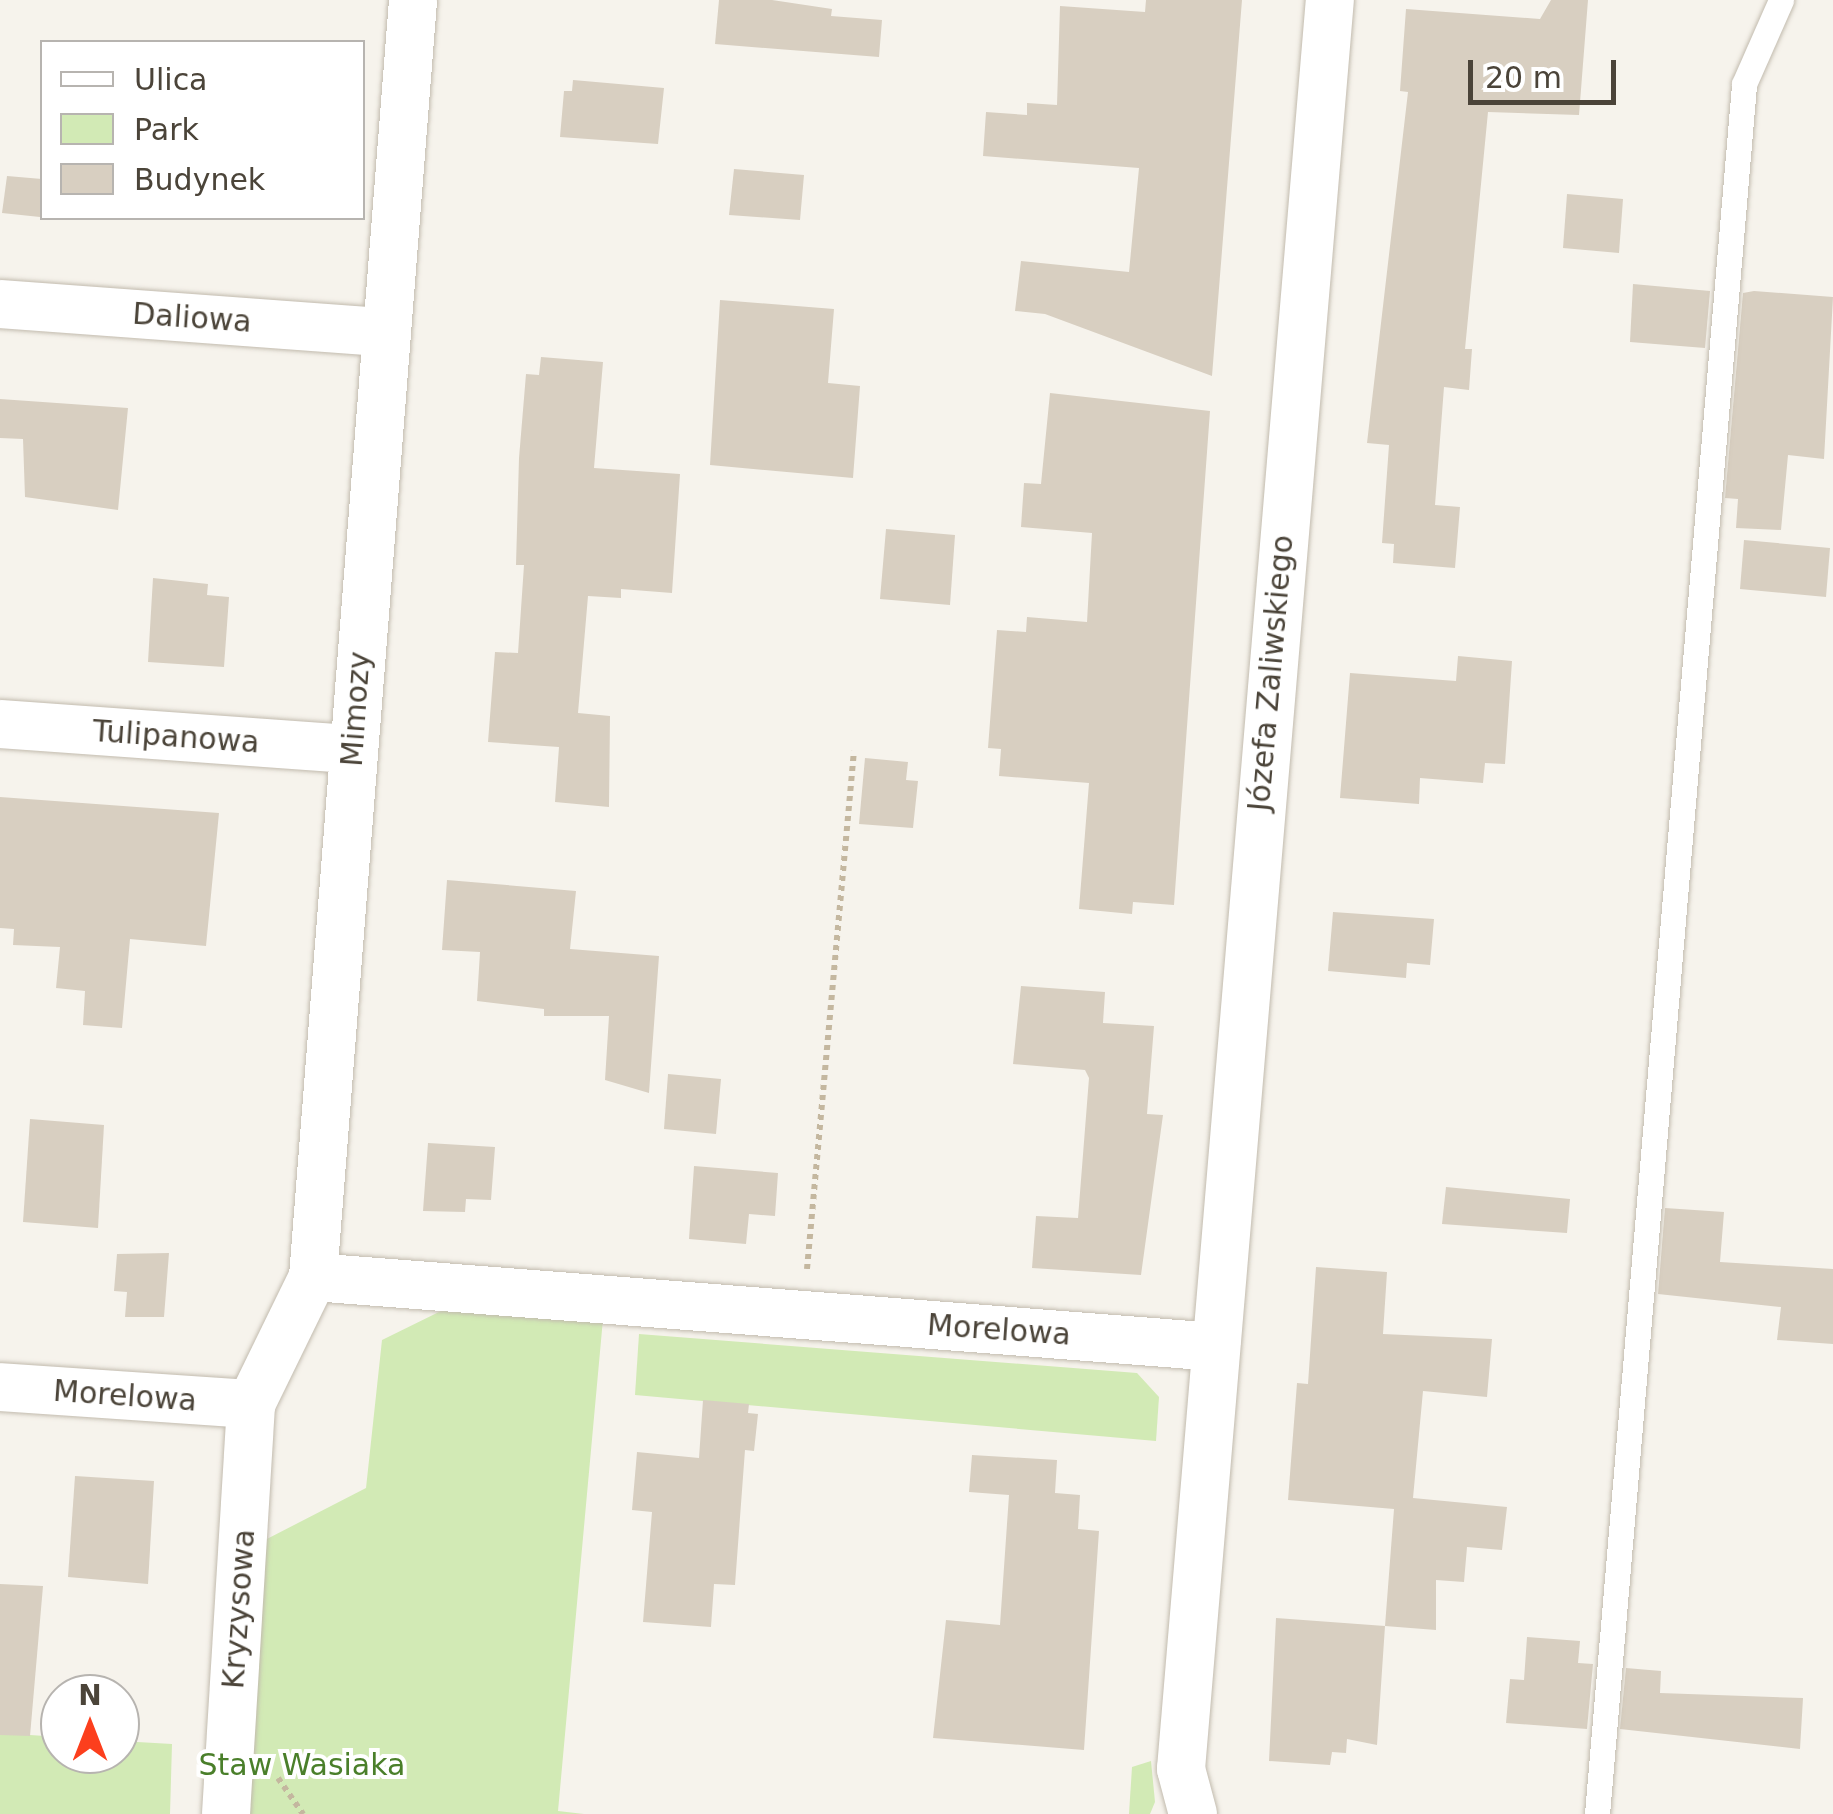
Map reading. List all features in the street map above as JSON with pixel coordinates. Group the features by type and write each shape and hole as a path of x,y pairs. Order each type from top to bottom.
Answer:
{"street":[{"name":"Mimozy","path":"251,1404 313,1277 413,0"},
{"name":"Józefa Zaliwskiego","path":"1216,1347 1330,0"},
{"name":"Daliowa","path":"0,304 384,332"},
{"name":"Tulipanowa","path":"0,724 353,750"},
{"name":"Morelowa","path":"313,1277 1216,1347"},
{"path":"1193,1814 1182,1769 1216,1347"},
{"name":"Morelowa","path":"0,1386 251,1404"},
{"name":"Kryzysowa","path":"226,1814 251,1404"}],"lane":[{"path":"1597,1814 1744,84 1781,0"}],"path":[{"path":"802,1315 854,751"}],"green space":[{"name":"Staw Wasiaka","path":"443,1310 603,1319 558,1811 584,1814 246,1814 263,1541 366,1488 382,1340"},
{"path":"639,1334 1137,1373 1159,1397 1156,1441 635,1395"},
{"path":"0,1733 40,1736 40,1774 140,1774 140,1742 172,1744 170,1814 0,1814"},
{"path":"1151,1761 1155,1802 1150,1814 1129,1814 1132,1767"}],"building":[{"path":"719,0 772,0 832,9 831,16 882,20 879,57 715,44"},
{"path":"1146,0 1242,0 1212,376 1045,314 1015,311 1021,261 1129,272 1139,168 983,156 986,112 1027,115 1027,103 1057,105 1060,6 1145,12"},
{"path":"1551,0 1588,0 1579,115 1488,112 1465,349 1472,349 1469,390 1444,387 1435,505 1460,507 1455,568 1393,563 1394,544 1382,543 1389,445 1367,443 1408,92 1400,91 1406,9 1540,19"},
{"path":"573,80 664,88 658,144 560,137 564,91 572,91"},
{"path":"734,169 804,175 800,220 729,215"},
{"path":"7,176 40,179 40,217 2,213"},
{"path":"1567,194 1623,199 1619,253 1563,248"},
{"path":"1633,284 1710,291 1705,348 1630,342"},
{"path":"1743,293 1833,297 1824,459 1788,455 1781,530 1736,528 1738,499 1725,498"},
{"path":"720,300 834,309 828,383 860,386 853,478 710,465"},
{"path":"541,357 603,362 594,468 680,474 672,593 621,589 621,598 588,596 578,713 610,716 609,807 555,802 559,747 488,742 495,652 518,653 524,565 516,565 519,458 526,374 539,375"},
{"path":"1050,393 1210,411 1174,905 1133,902 1132,914 1079,909 1089,783 999,776 1001,749 988,748 997,630 1026,632 1027,617 1087,622 1092,533 1021,527 1024,483 1041,484"},
{"path":"0,399 128,408 118,510 25,497 23,439 0,438"},
{"path":"886,529 955,535 950,605 880,599"},
{"path":"1744,540 1830,548 1826,597 1740,589"},
{"path":"153,578 208,584 207,595 229,597 224,667 148,662"},
{"path":"1458,656 1512,661 1505,764 1485,763 1483,783 1420,778 1419,804 1340,798 1350,673 1456,681"},
{"path":"865,758 908,762 906,780 918,781 913,828 859,824"},
{"path":"0,797 219,813 206,946 130,939 122,1028 83,1025 85,991 56,988 60,947 13,945 14,929 0,928"},
{"path":"447,880 576,891 570,949 659,956 649,1093 605,1080 609,1016 544,1016 544,1009 477,1001 480,952 442,950"},
{"path":"1333,912 1434,919 1430,965 1407,963 1406,978 1328,971"},
{"path":"1021,986 1105,992 1103,1023 1154,1026 1147,1114 1163,1115 1141,1275 1032,1268 1036,1216 1078,1218 1089,1078 1085,1070 1013,1064"},
{"path":"668,1074 721,1079 716,1134 664,1129"},
{"path":"30,1119 104,1125 98,1228 23,1222"},
{"path":"428,1143 495,1147 491,1200 466,1199 465,1212 423,1211"},
{"path":"694,1166 778,1173 775,1216 749,1214 746,1244 689,1239"},
{"path":"1446,1187 1570,1199 1567,1233 1442,1224"},
{"path":"1665,1208 1724,1212 1720,1262 1833,1269 1833,1344 1777,1340 1781,1307 1658,1294"},
{"path":"169,1253 164,1317 125,1317 127,1292 114,1291 117,1254"},
{"path":"1316,1267 1387,1272 1383,1334 1492,1339 1487,1397 1423,1391 1413,1498 1507,1507 1502,1550 1467,1547 1464,1582 1436,1580 1436,1630 1385,1626 1394,1509 1288,1500 1297,1383 1308,1384"},
{"path":"703,1400 749,1404 748,1413 758,1414 754,1451 745,1450 735,1585 714,1584 711,1627 643,1622 652,1512 632,1510 637,1452 699,1458"},
{"path":"972,1455 1057,1460 1055,1493 1080,1495 1078,1529 1099,1531 1084,1750 933,1738 946,1620 1000,1625 1009,1495 969,1492"},
{"path":"75,1476 154,1481 148,1584 68,1577"},
{"path":"0,1584 43,1586 30,1736 0,1735"},
{"path":"1276,1618 1385,1626 1377,1745 1347,1739 1346,1753 1332,1752 1330,1765 1269,1761"},
{"path":"1527,1637 1580,1641 1578,1663 1593,1664 1587,1729 1506,1723 1510,1679 1524,1680"},
{"path":"1626,1668 1661,1671 1660,1693 1803,1698 1800,1749 1620,1729"}]}
